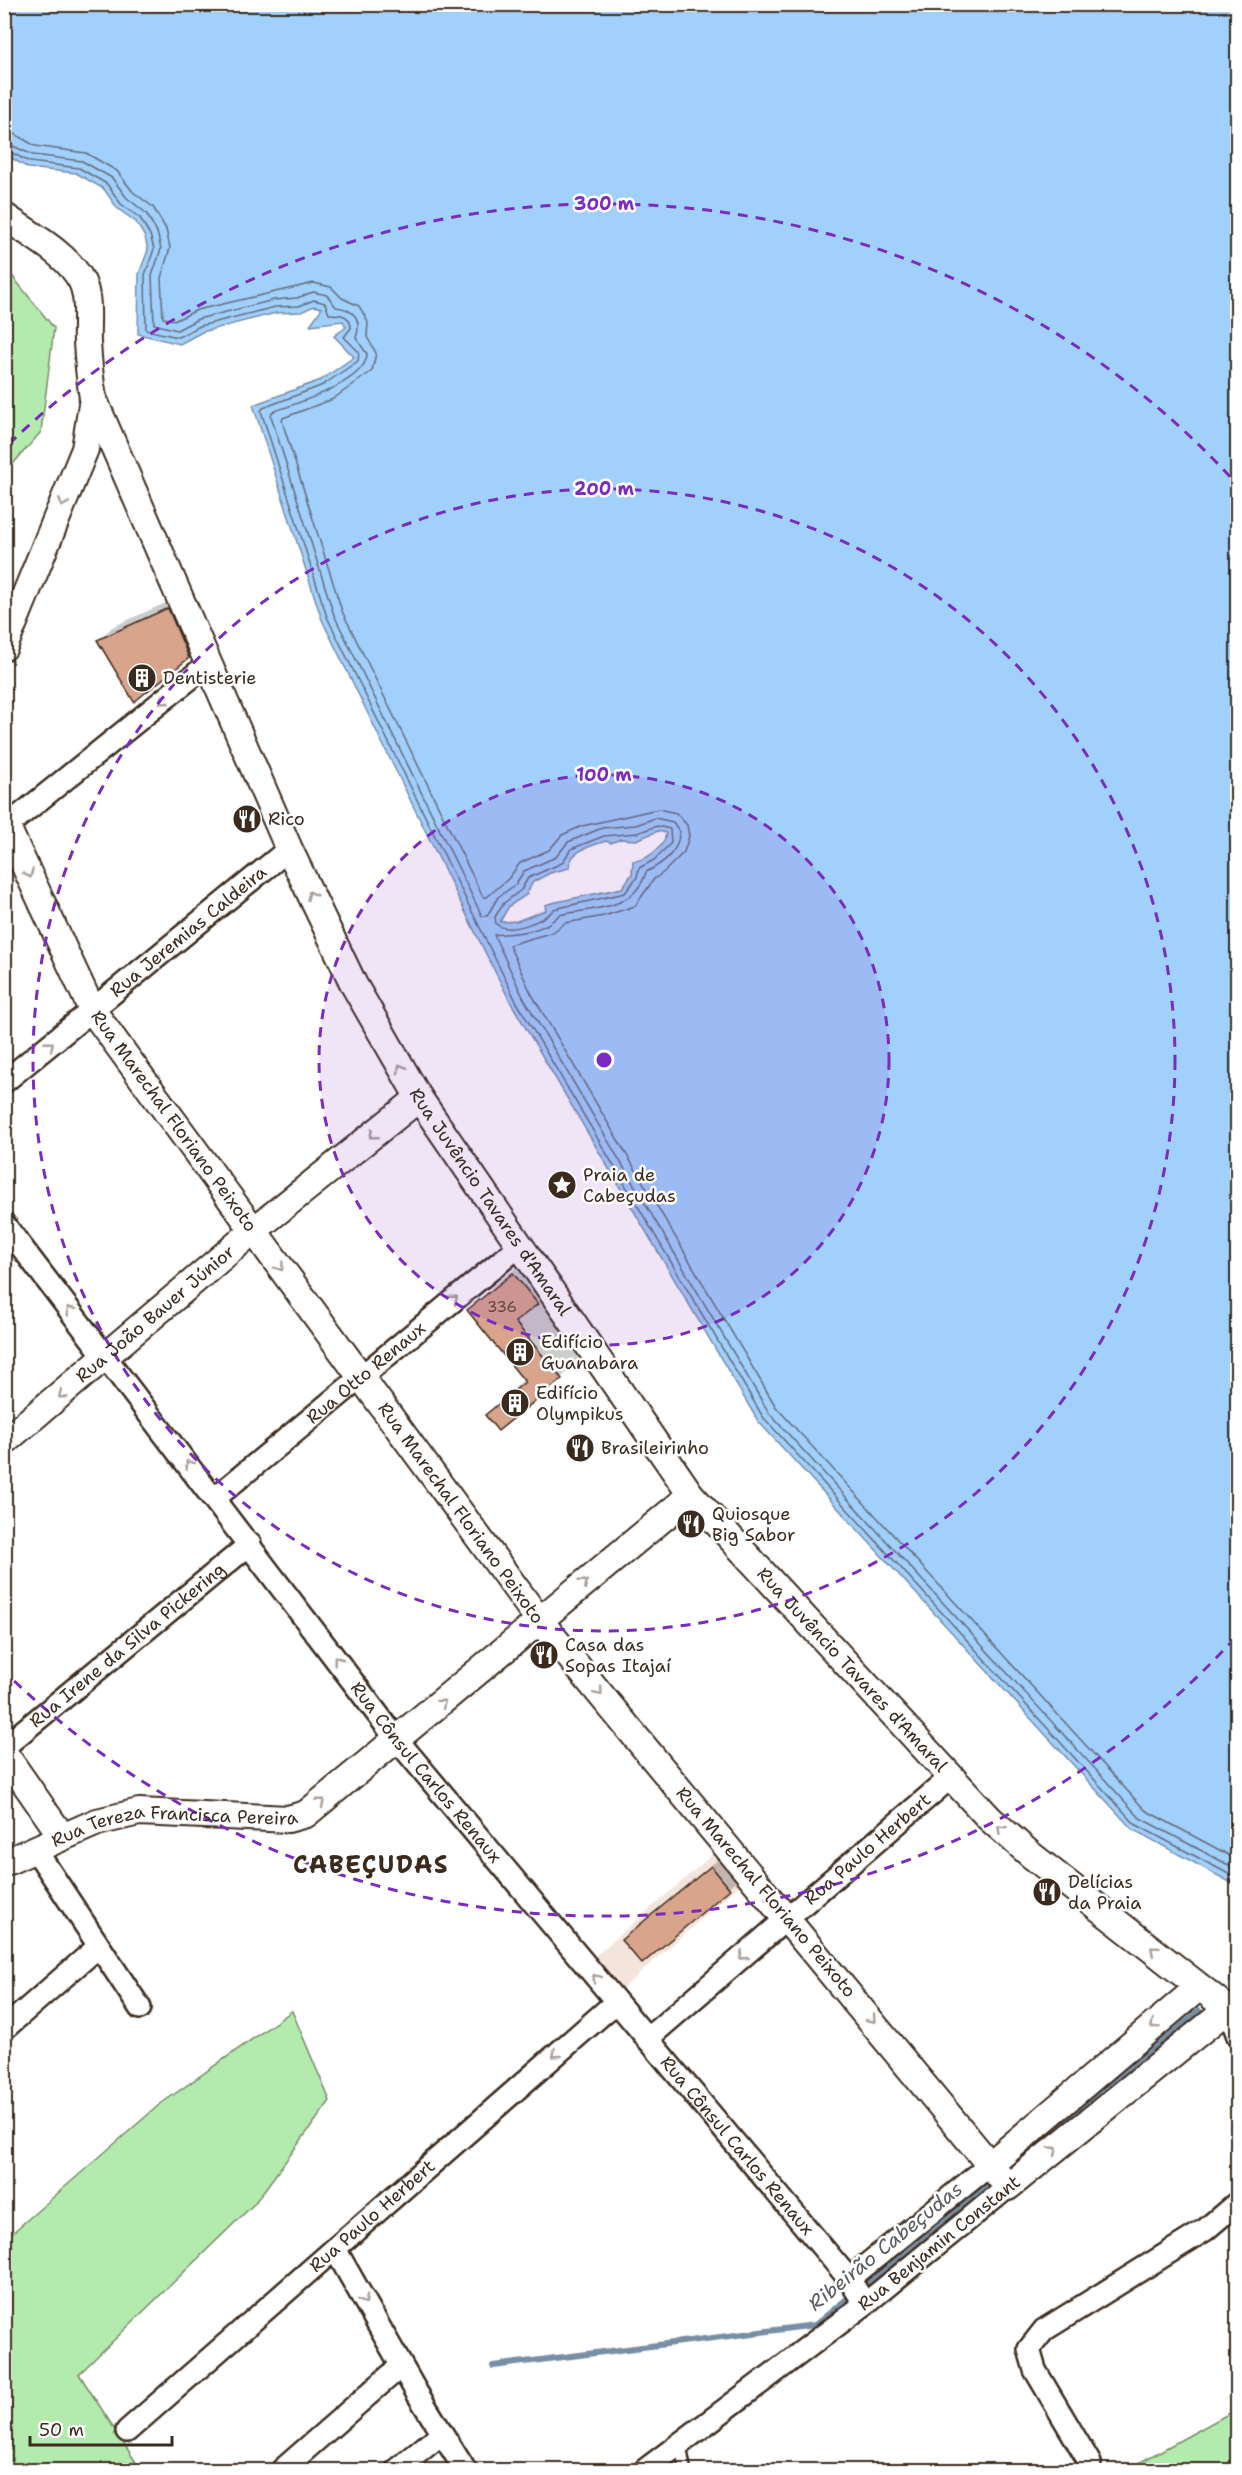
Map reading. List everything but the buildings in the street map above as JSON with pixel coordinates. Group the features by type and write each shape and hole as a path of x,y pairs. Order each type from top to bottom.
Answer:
{"street":[{"path":"4,216 58,255 72,268 82,283 86,298 88,363 93,398 85,449 4,647"},
{"name":"Rua Juvêncio Tavares d'Amaral","path":"93,398 289,849 354,985 418,1098 518,1247 691,1496 950,1778 1012,1839 1233,2012"},
{"path":"85,449 99,440 113,442"},
{"path":"6,824 208,664"},
{"name":"Rua Marechal Floriano Peixoto","path":"6,824 93,1010 253,1231 539,1620 999,2175"},
{"name":"Rua Jeremias Caldeira","path":"4,1082 289,849"},
{"name":"Rua João Bauer Júnior","path":"4,1442 253,1231 418,1098"},
{"name":"Rua Cônsul Carlos Renaux","path":"6,1229 215,1498 398,1741 849,2279 865,2304"},
{"name":"Rua Otto Renaux","path":"215,1498 518,1247"},
{"name":"Rua Tereza Francisca Pereira","path":"4,1863 61,1836 106,1819 139,1812 288,1819 306,1814 398,1741 539,1620 691,1496"},
{"name":"Rua Irene da Silva Pickering","path":"4,1746 250,1544"},
{"path":"4,1753 61,1836"},
{"name":"Rua Paulo Herbert","path":"647,2038 950,1778"},
{"path":"35,1849 140,2008"},
{"path":"4,2030 98,1947"},
{"name":"Rua Benjamin Constant","path":"645,2470 865,2304 1199,1987"},
{"name":"Rua Paulo Herbert","path":"127,2431 616,2002"},
{"path":"1233,2012 1238,2036"},
{"name":"Rua Benjamin Constant","path":"849,2279 1233,2012"},
{"path":"1090,2463 1035,2370 1029,2349 1044,2330 1205,2230 1238,2202"},
{"path":"335,2249 441,2434 465,2470"},
{"path":"282,2470 402,2366"},
{"path":"397,2470 441,2434"}],"lane":[{"path":"680,2443 685,2470"}],"shaded area":[{"path":"717,1851 743,1882 622,1989 595,1956"}],"green space":[{"path":"5,267 54,328 41,432 5,473"},
{"path":"292,2011 330,2101 254,2204 79,2374 141,2470 5,2470 4,2240 159,2105"},
{"path":"1237,2409 1237,2470 1126,2470"}],"water":[{"path":"5,4 1237,5 1237,1886 1132,1829 758,1421 511,1003 322,620 253,405 321,380 354,357 334,336 346,327 343,321 310,325 322,308 314,306 301,312 276,313 202,332 180,344 138,334 139,274 148,250 145,237 136,222 117,208 104,189 76,173 28,168 5,154","holes":["658,831 666,833 659,848 644,859 633,861 632,874 622,888 552,903 545,905 546,910 517,921 500,922 509,906 526,895 533,882 550,873 569,868 573,857 582,850 606,841 611,843 620,839 636,840"]}],"waterway":[{"name":"Ribeirão Cabeçudas","path":"1231,1980 1238,1980"},
{"name":"Ribeirão Cabeçudas","path":"1003,2171 1199,2011"},
{"name":"Ribeirão Cabeçudas","path":"493,2366 815,2325 993,2179"}],"place":[{"name":"Dentisterie","path":"142,678"},
{"name":"Rico","path":"247,819"},
{"name":"Praia de Cabeçudas","path":"562,1185"},
{"name":"Edifício Guanabara","path":"520,1352"},
{"name":"Edifício Olympikus","path":"515,1403"},
{"name":"Brasileirinho","path":"580,1448"},
{"name":"Quiosque Big Sabor","path":"691,1524"},
{"name":"Casa das Sopas Itajaí","path":"544,1655"},
{"name":"Delícias da Praia","path":"1047,1892"}],"district":[{"name":"CABEÇUDAS","path":"371,1865"}]}
